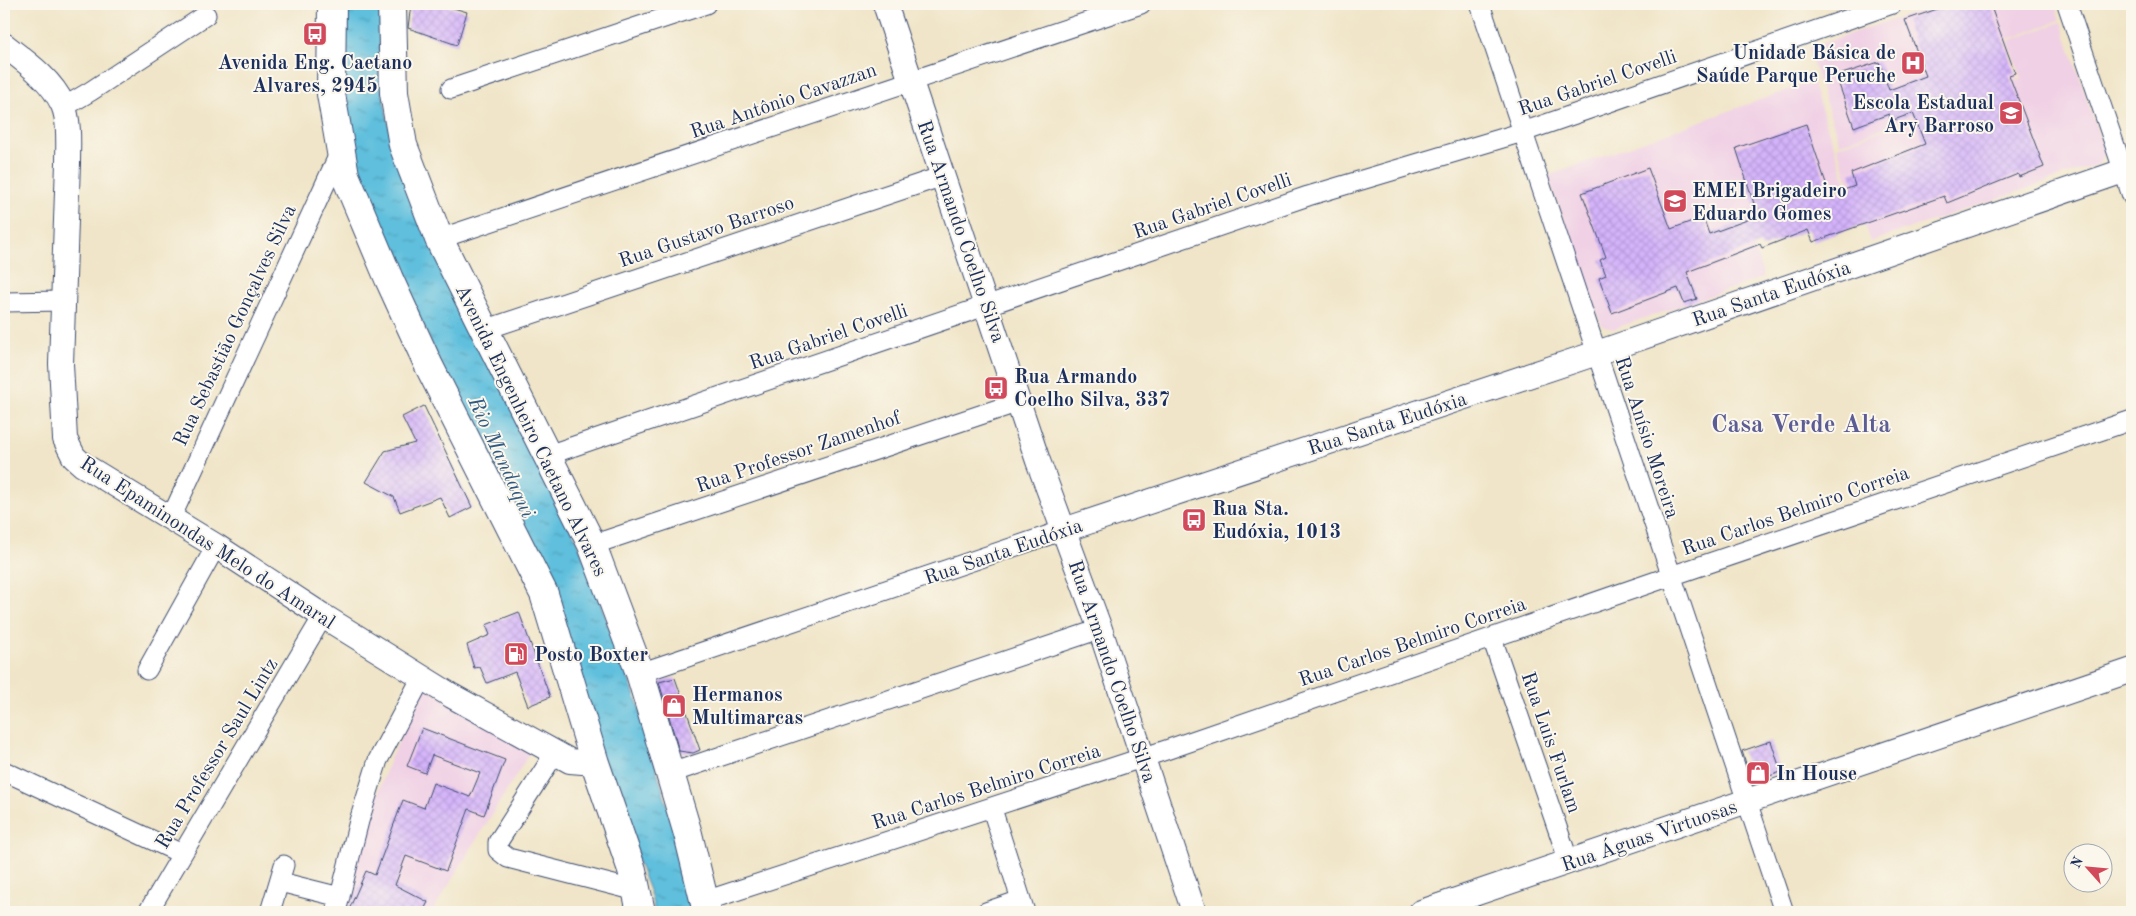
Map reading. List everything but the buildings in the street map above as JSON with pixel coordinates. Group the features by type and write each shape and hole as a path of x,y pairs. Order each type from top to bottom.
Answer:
{"main road":[{"path":"331,4 331,94 340,152 352,194 428,364 544,594 595,763 628,857 639,901"},
{"name":"Avenida Engenheiro Caetano Alvares","path":"392,4 394,93 403,145 439,240 592,545 640,673 671,773 706,907"}],"street":[{"path":"451,89 706,4"},
{"name":"Rua Armando Coelho Silva","path":"885,4 1019,402 1100,629 1194,912"},
{"name":"Rua Antônio Cavazzan","path":"439,240 1141,4"},
{"name":"Rua Anísio Moreira","path":"1480,4 1784,912"},
{"name":"Rua Gabriel Covelli","path":"548,454 1308,196 1522,132 1892,4"},
{"path":"2067,4 2128,170 2132,196"},
{"path":"64,107 206,15"},
{"name":"Rua Epaminondas Melo do Amaral","path":"4,45 51,85 64,107 68,133 68,163 61,364 65,439 74,457 83,465 216,546 323,616 422,677 570,761 595,763"},
{"name":"Rua Sebastião Gonçalves Silva","path":"171,518 340,152"},
{"name":"Rua Santa Eudóxia","path":"640,673 1596,353 2128,170"},
{"name":"Rua Gustavo Barroso","path":"484,330 942,176"},
{"path":"4,302 63,301"},
{"name":"Rua Professor Zamenhof","path":"592,545 1019,402"},
{"name":"Rua Carlos Belmiro Correia","path":"706,907 2132,420"},
{"path":"147,670 216,546"},
{"name":"Rua Professor Saul Lintz","path":"148,912 323,616"},
{"path":"671,773 1100,629"},
{"name":"Rua Luis Furlam","path":"1492,638 1569,862"},
{"name":"Rua Águas Virtuosas","path":"1421,912 2132,670"},
{"path":"270,912 282,873 338,905 359,821 378,760 422,677"},
{"path":"555,753 498,842 498,850 508,858 639,901"},
{"path":"4,771 182,854"},
{"path":"986,912 1023,906 992,809"}],"shaded area":[{"name":"EMEI Brigadeiro Eduardo Gomes","path":"1940,4 2054,4 2060,20 2006,40 2018,78 1840,144 1818,80 1812,82 1846,182 1744,219 1764,277 1613,329 1602,326 1548,176 1818,79 1808,48"},
{"name":"Escola Estadual Ary Barroso","path":"2061,22 2104,151 2099,164 1870,242 1837,147 2022,78 2008,41"},
{"path":"426,688 531,751 432,912 344,912 363,837 390,759"}],"water":[{"name":"Rio Mandaqui","path":"337,4 381,4 379,75 396,162 578,543 639,707 697,912 655,912 650,893 466,422 344,146"}],"place":[{"name":"Avenida Eng. Caetano Alvares, 2945","path":"315,34"},
{"name":"Unidade Básica de Saúde Parque Peruche","path":"1913,63"},
{"name":"Escola Estadual Ary Barroso","path":"2011,113"},
{"name":"EMEI Brigadeiro Eduardo Gomes","path":"1675,201"},
{"name":"Rua Armando Coelho Silva, 337","path":"996,388"},
{"name":"Rua Sta. Eudóxia, 1013","path":"1194,520"},
{"name":"Posto Boxter","path":"516,654"},
{"name":"Hermanos Multimarcas","path":"674,706"},
{"name":"In House","path":"1758,773"}],"district":[{"name":"Casa Verde Alta","path":"1801,423"}]}
